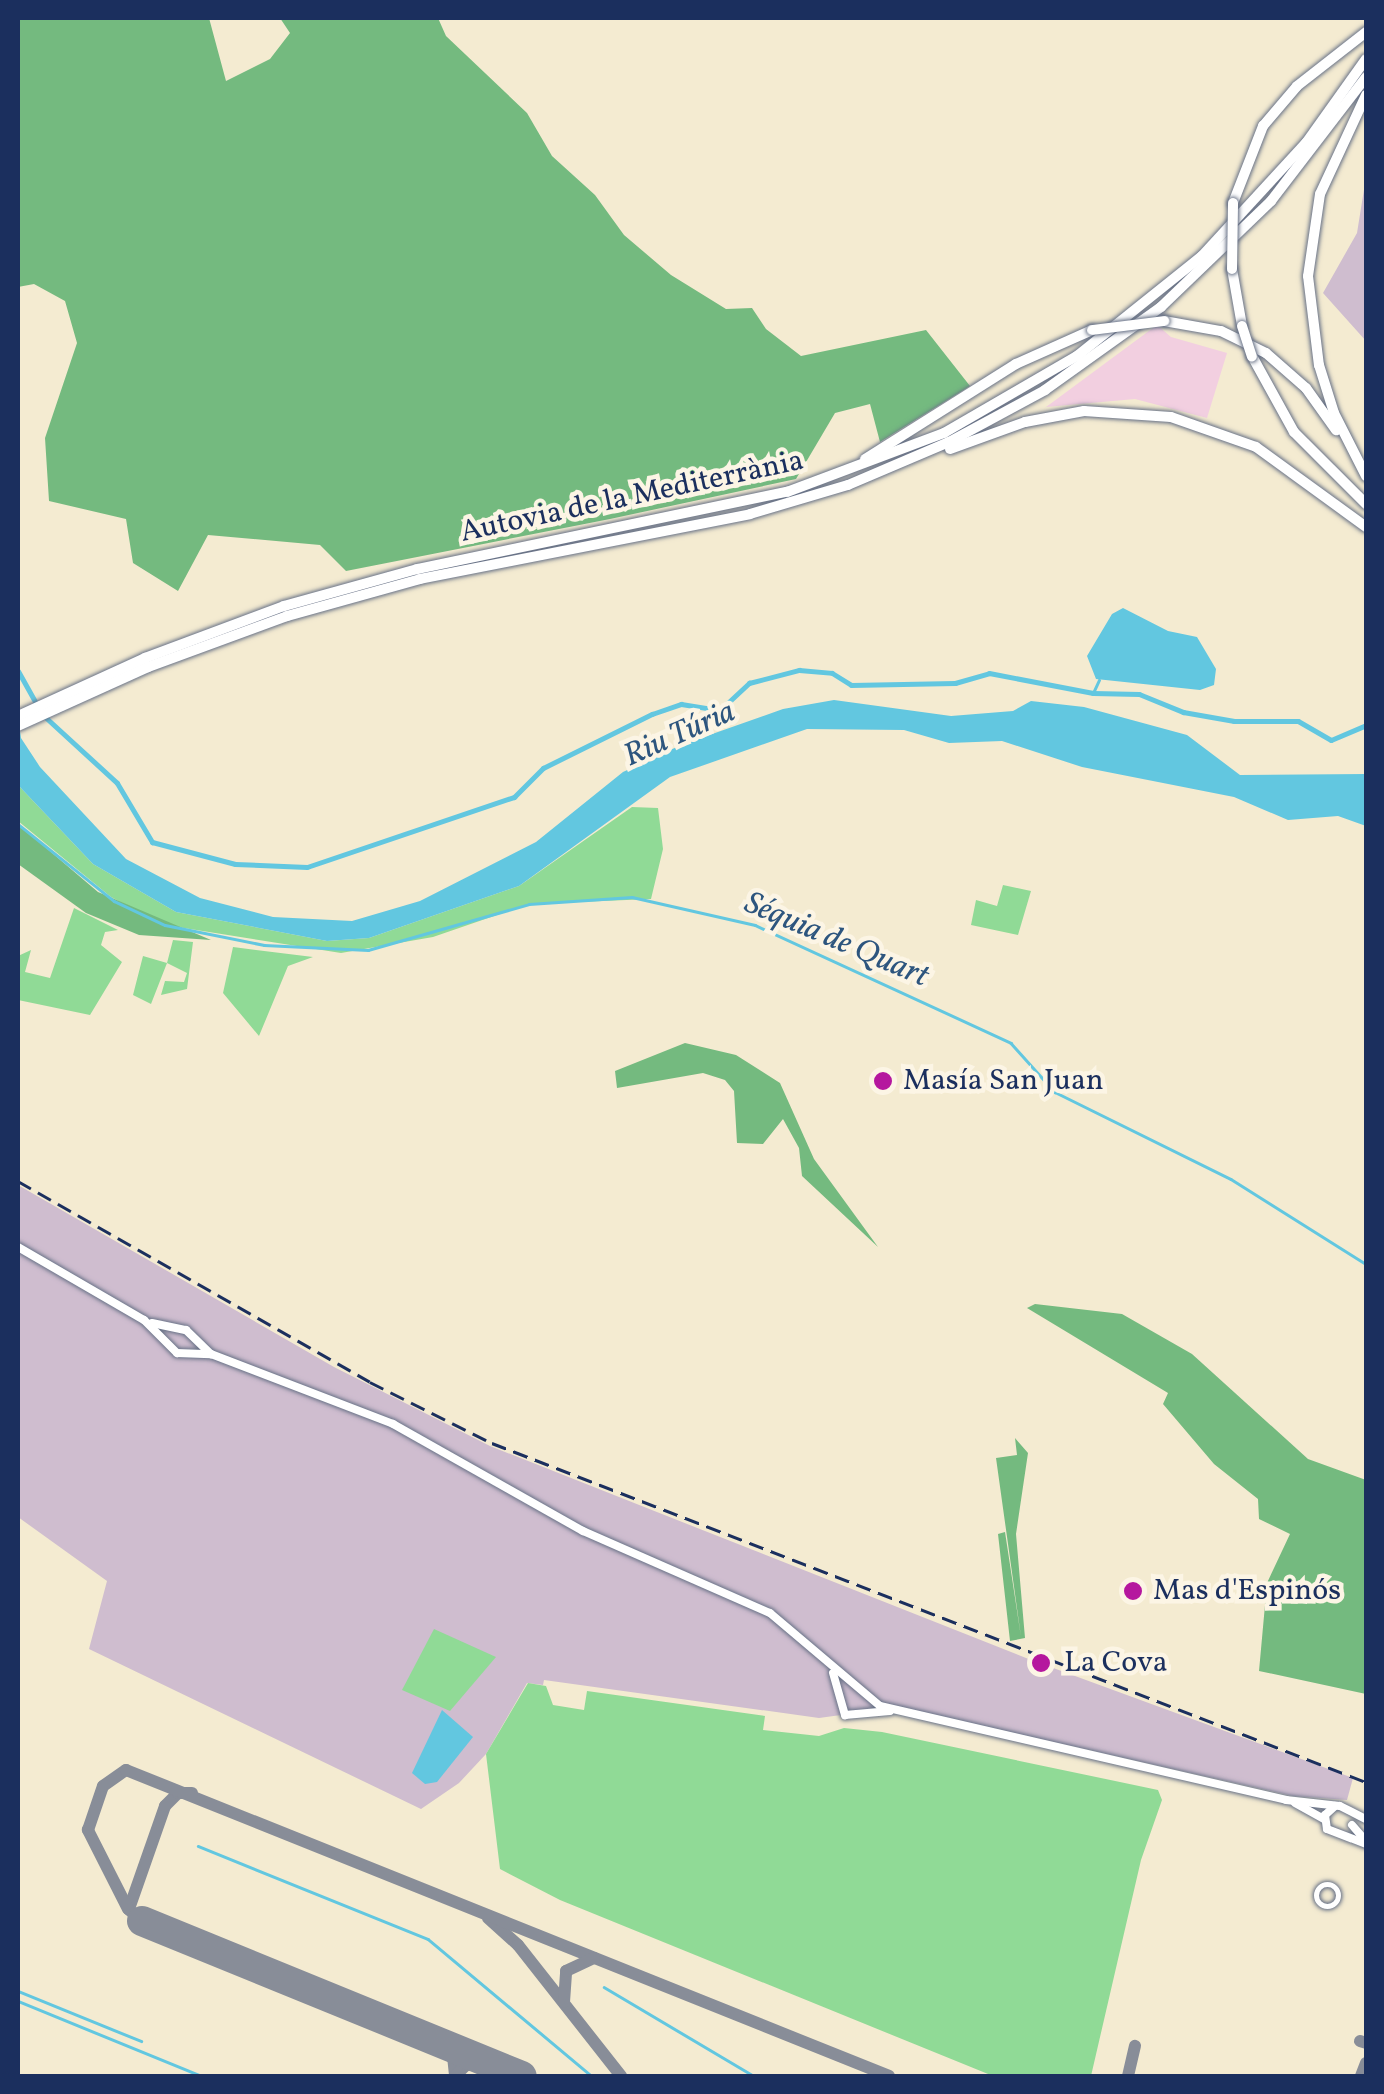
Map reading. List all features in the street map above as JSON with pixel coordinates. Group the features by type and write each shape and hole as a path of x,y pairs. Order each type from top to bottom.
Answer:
{"highway":[{"path":"1366,32 1280,103 1250,147 1233,203 1232,269 1242,326 1252,356 1294,432 1366,504"},
{"name":"Autovia de la Mediterrània","path":"18,726 79,692 207,632 346,587 787,492 944,433 1112,332 1228,232 1306,143 1366,59"},
{"name":"Autovia de la Mediterrània","path":"18,716 210,643 350,597 750,514 902,464 1045,390 1160,307 1271,201 1366,78"},
{"path":"1354,456 1319,365 1308,276 1320,194 1366,95"},
{"path":"787,492 890,448 1016,364 1092,330 1173,322 1232,336 1274,358 1306,388 1366,476"},
{"path":"902,464 1052,416 1148,413 1256,447 1366,526"}],"main road":[{"path":"18,1247 144,1320 169,1340 175,1352 212,1354"},
{"path":"144,1320 176,1330 212,1354 436,1444 583,1531 770,1613 867,1699 899,1711 1286,1800 1335,1806 1366,1820"},
{"path":"169,1340 176,1330"},
{"path":"190,1352 194,1340"},
{"path":"830,1664 845,1714 899,1711"},
{"path":"839,1700 853,1688"},
{"path":"862,1714 867,1699"},
{"path":"1286,1800 1324,1820 1330,1832 1366,1842"},
{"path":"1324,1820 1335,1806"},
{"path":"1350,1812 1352,1824 1366,1842"},
{"path":"1342,1834 1352,1824 1366,1820"}],"street":[{"path":"1322,1885 1337,1889 1332,1906 1318,1902 1322,1885"}],"shaded area":[{"path":"1366,177 1366,341 1323,293 1357,233"},
{"path":"1157,325 1171,337 1227,353 1207,418 1135,399 1046,407"},
{"path":"18,1185 334,1367 490,1446 1026,1658 1353,1778 1347,1800 1293,1796 899,1707 819,1718 544,1680 543,1685 527,1683 486,1754 459,1783 421,1809 89,1649 107,1581 18,1517"}],"green space":[{"path":"18,18 209,18 226,81 270,59 290,33 280,18 438,18 446,36 527,113 552,156 595,195 624,235 671,275 726,309 752,308 766,329 801,356 926,330 970,386 880,442 870,404 835,413 796,479 346,571 320,545 208,535 178,591 133,563 126,519 49,501 45,438 77,343 65,301 34,284 18,287"},
{"path":"18,785 93,864 176,912 327,941 369,938 519,886 632,807 658,808 663,849 651,899 529,904 433,937 341,953 165,925 111,897 18,821"},
{"path":"18,824 98,892 211,940 139,935 86,913 18,864"},
{"path":"1003,885 1031,891 1018,935 971,925 976,900 997,906"},
{"path":"74,908 118,930 105,932 101,945 122,962 90,1015 18,1000 18,956 31,950 25,972 50,978"},
{"path":"173,940 193,942 187,989 161,995 165,981 184,982 187,973 167,963"},
{"path":"233,947 313,957 288,966 259,1036 223,993"},
{"path":"143,956 167,963 151,1004 133,995"},
{"path":"685,1043 736,1055 780,1083 814,1159 878,1247 802,1176 799,1148 783,1119 763,1144 737,1143 734,1091 725,1080 703,1073 617,1088 615,1071"},
{"path":"1035,1304 1122,1314 1192,1354 1308,1459 1366,1480 1366,1694 1259,1671 1267,1583 1290,1534 1259,1519 1258,1499 1214,1464 1163,1404 1168,1393 1027,1308"},
{"path":"1015,1438 1028,1453 1016,1534 1025,1638 1010,1641 998,1534 1005,1532 1021,1637 996,1458 1017,1455"},
{"path":"434,1629 496,1657 450,1711 402,1690"},
{"path":"528,1683 546,1686 553,1705 584,1710 587,1691 765,1716 763,1730 819,1736 844,1728 882,1732 1158,1790 1162,1800 1141,1860 1091,2076 993,2076 560,1900 500,1869 486,1754"}],"water":[{"path":"1123,608 1168,631 1197,637 1216,669 1214,685 1200,690 1096,679 1087,656 1112,614"},
{"path":"834,700 951,716 1013,711 1031,701 1084,707 1187,735 1240,775 1366,774 1366,826 1338,816 1288,820 1234,797 1082,767 1002,741 949,743 904,730 807,729 670,777 519,886 369,938 327,941 176,912 93,864 18,785 18,716 21,738 40,767 126,859 200,898 273,917 352,921 420,901 536,842 623,772 681,745 783,709"},
{"path":"442,1710 473,1737 437,1782 425,1784 412,1773"}],"waterway":[{"name":"Riu Túria","path":"44,716 117,783 152,842 235,864 307,867 514,797 543,768 652,714 681,704 720,710 749,683 799,670 832,673 851,685 955,683 989,673 1093,693 1139,694 1183,712 1234,721 1298,721 1331,740 1366,725"},
{"path":"18,671 38,707"},
{"path":"1093,693 1099,680"},
{"name":"Séquia de Quart","path":"18,824 114,901 165,925 264,945 368,950 529,904 632,897 755,925 1011,1043 1055,1092 1231,1179 1366,1264"},
{"path":"198,1846 428,1939 592,2076"},
{"path":"604,1987 754,2076"},
{"path":"18,1991 141,2041"},
{"path":"18,2001 202,2076"}],"taxiway":[{"path":"142,1921 128,1909 88,1830 103,1786 126,1770 889,2076"},
{"path":"130,1906 165,1806 178,1793 192,1793"},
{"path":"488,1918 518,1945 621,2076"},
{"path":"564,2002 566,1971 594,1958"},
{"path":"1360,2041 1366,2043"},
{"path":"438,2042 453,2056 455,2076"},
{"path":"1128,2076 1135,2046"},
{"path":"455,2076 466,2065 488,2062"},
{"path":"1361,2076 1366,2063"}],"runway":[{"path":"142,1921 522,2076"}],"railway":[{"path":"18,1181 370,1382 492,1443 1366,1782"}],"place":[{"name":"Masía San Juan","path":"883,1081"},
{"name":"Mas d'Espinós","path":"1133,1591"},
{"name":"La Cova","path":"1041,1663"}]}
